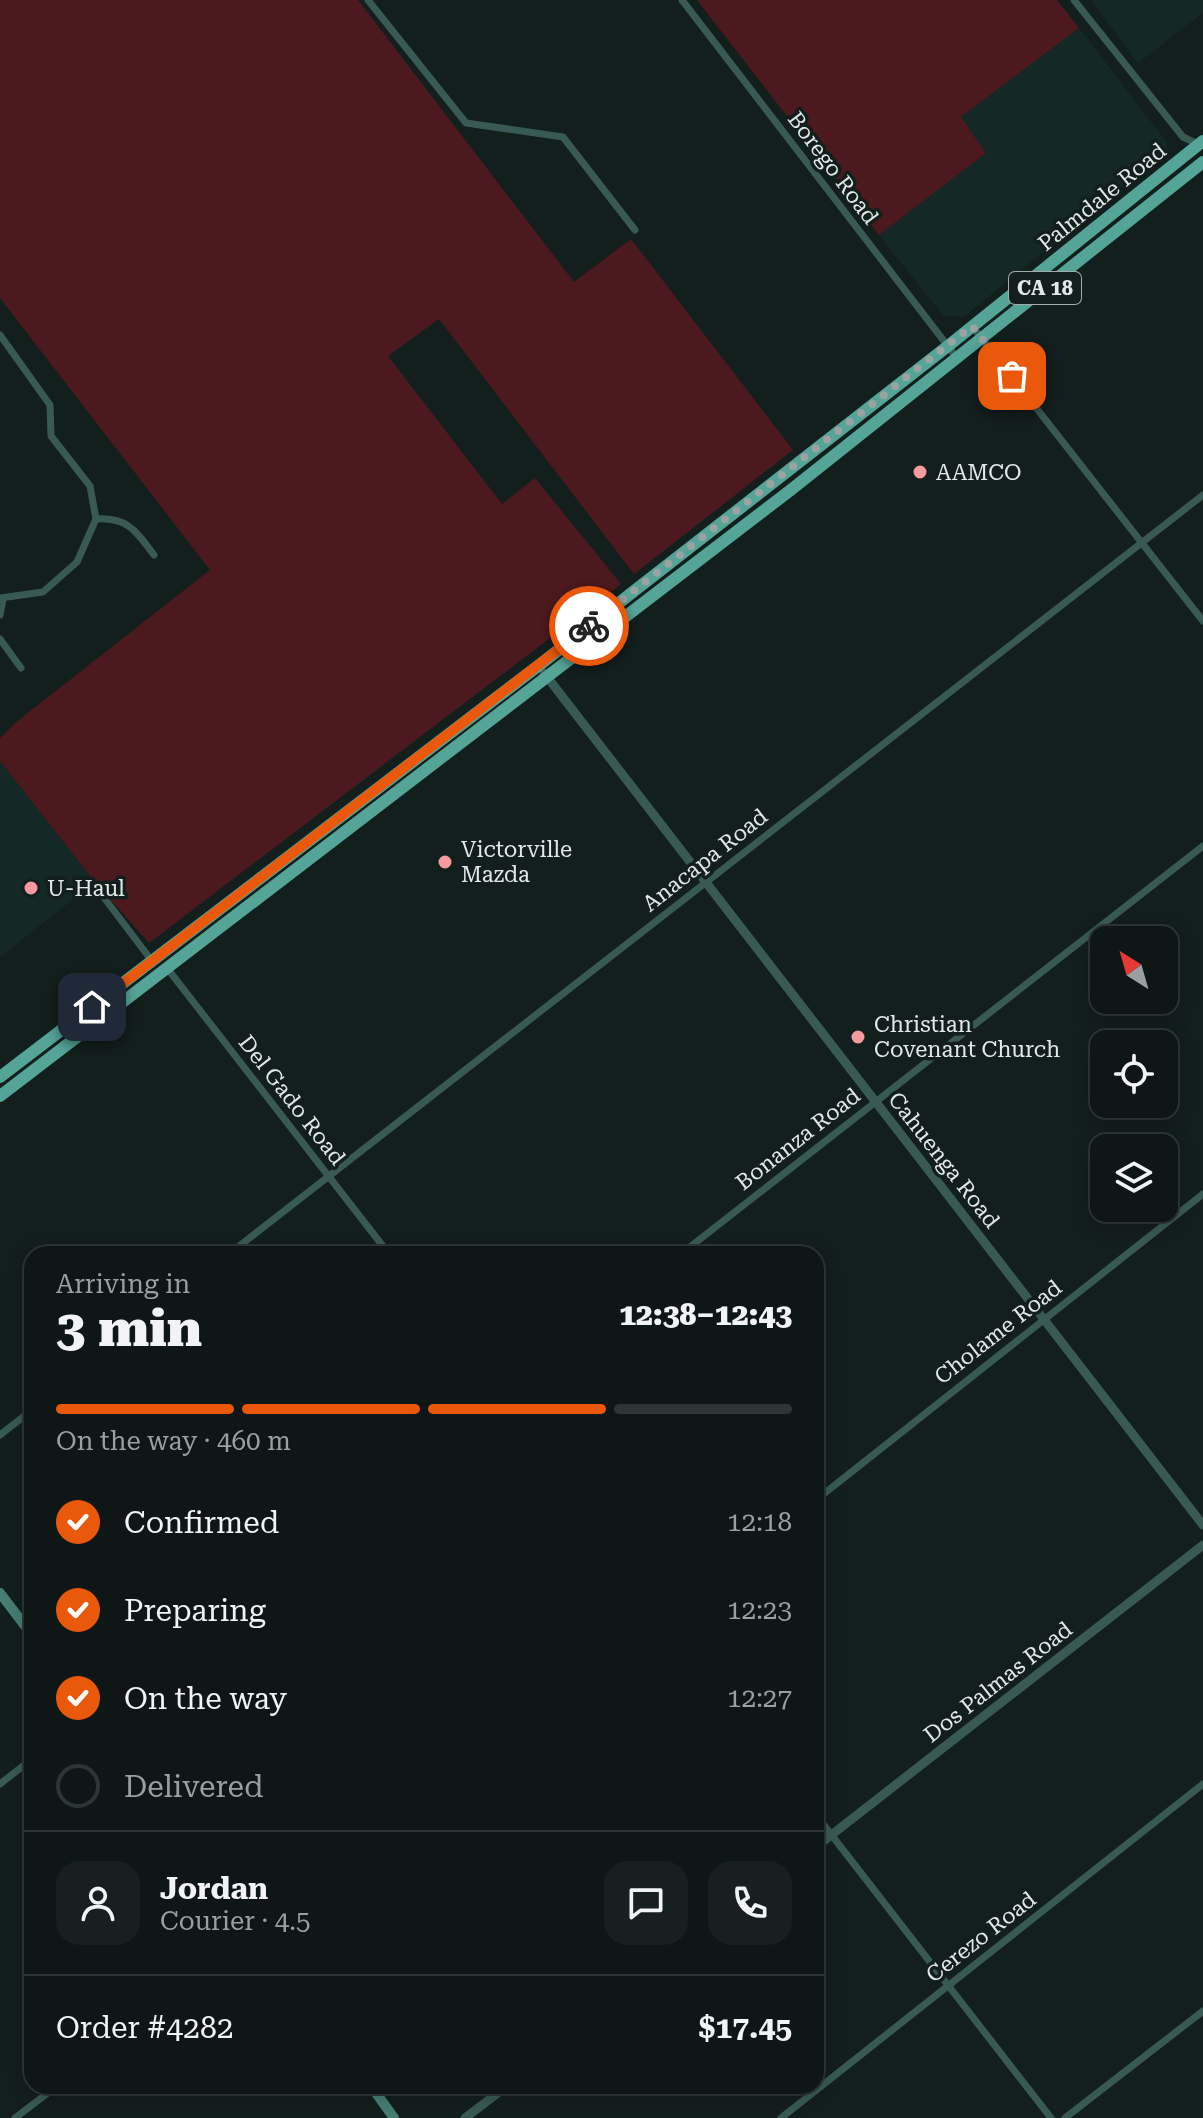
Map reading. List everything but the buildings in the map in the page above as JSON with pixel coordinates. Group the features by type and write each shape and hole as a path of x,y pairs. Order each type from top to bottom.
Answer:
{"highway":[{"name":"Palmdale Road","path":"0,1077 538,666 1202,144"},
{"name":"Palmdale Road","path":"0,1096 548,678 1203,162"}],"main road":[{"path":"0,1593 24,1624"},
{"path":"377,2094 394,2118"}],"street":[{"path":"368,0 466,123 563,137 635,230"},
{"name":"Borego Road","path":"682,0 957,358"},
{"path":"1074,0 1183,137 1202,144"},
{"path":"972,326 1203,621"},
{"path":"0,335 50,405 51,436 90,486 96,519 77,562 43,592 2,599 0,615"},
{"name":"Anacapa Road","path":"239,1246 1203,495"},
{"path":"96,519 114,518 127,524 154,555"},
{"path":"0,639 21,668"},
{"name":"Cahuenga Road","path":"538,666 1203,1525"},
{"name":"Bonanza Road","path":"691,1246 1203,846"},
{"path":"99,891 152,961"},
{"name":"Del Gado Road","path":"167,968 383,1246"},
{"name":"Cholame Road","path":"824,1494 1203,1194"},
{"path":"0,1435 24,1416"},
{"name":"Dos Palmas Road","path":"824,1841 1203,1545"},
{"path":"0,1784 24,1765"},
{"name":"Cerezo Road","path":"824,2084 1203,1784"},
{"path":"824,1825 1051,2118"},
{"path":"1065,2118 1203,2011"},
{"path":"15,2118 46,2094"},
{"path":"465,2118 496,2094"},
{"name":"Cerezo Road","path":"781,2118 812,2094"}],"shaded area":[{"path":"0,0 358,0 574,282 631,239 793,450 634,574 439,319 388,356 502,504 535,478 621,584 149,943 95,882 0,761 0,738 15,723 210,570 0,298"},
{"path":"697,0 1057,0 1079,28 961,117 986,153 879,235"},
{"path":"1091,0 1203,0 1203,13 1138,63"},
{"path":"1079,28 1166,141 1167,151 966,315 943,315 879,235 986,153 961,117"},
{"path":"0,761 95,882 0,957"}],"way so far":[{"path":"589,626 972,326 1012,376"}],"place":[{"name":"AAMCO","path":"920,472"},
{"name":"Victorville Mazda","path":"445,862"},
{"name":"U-Haul","path":"31,888"},
{"name":"Christian Covenant Church","path":"858,1037"}],"route":[{"path":"92,1007 589,626"}]}
